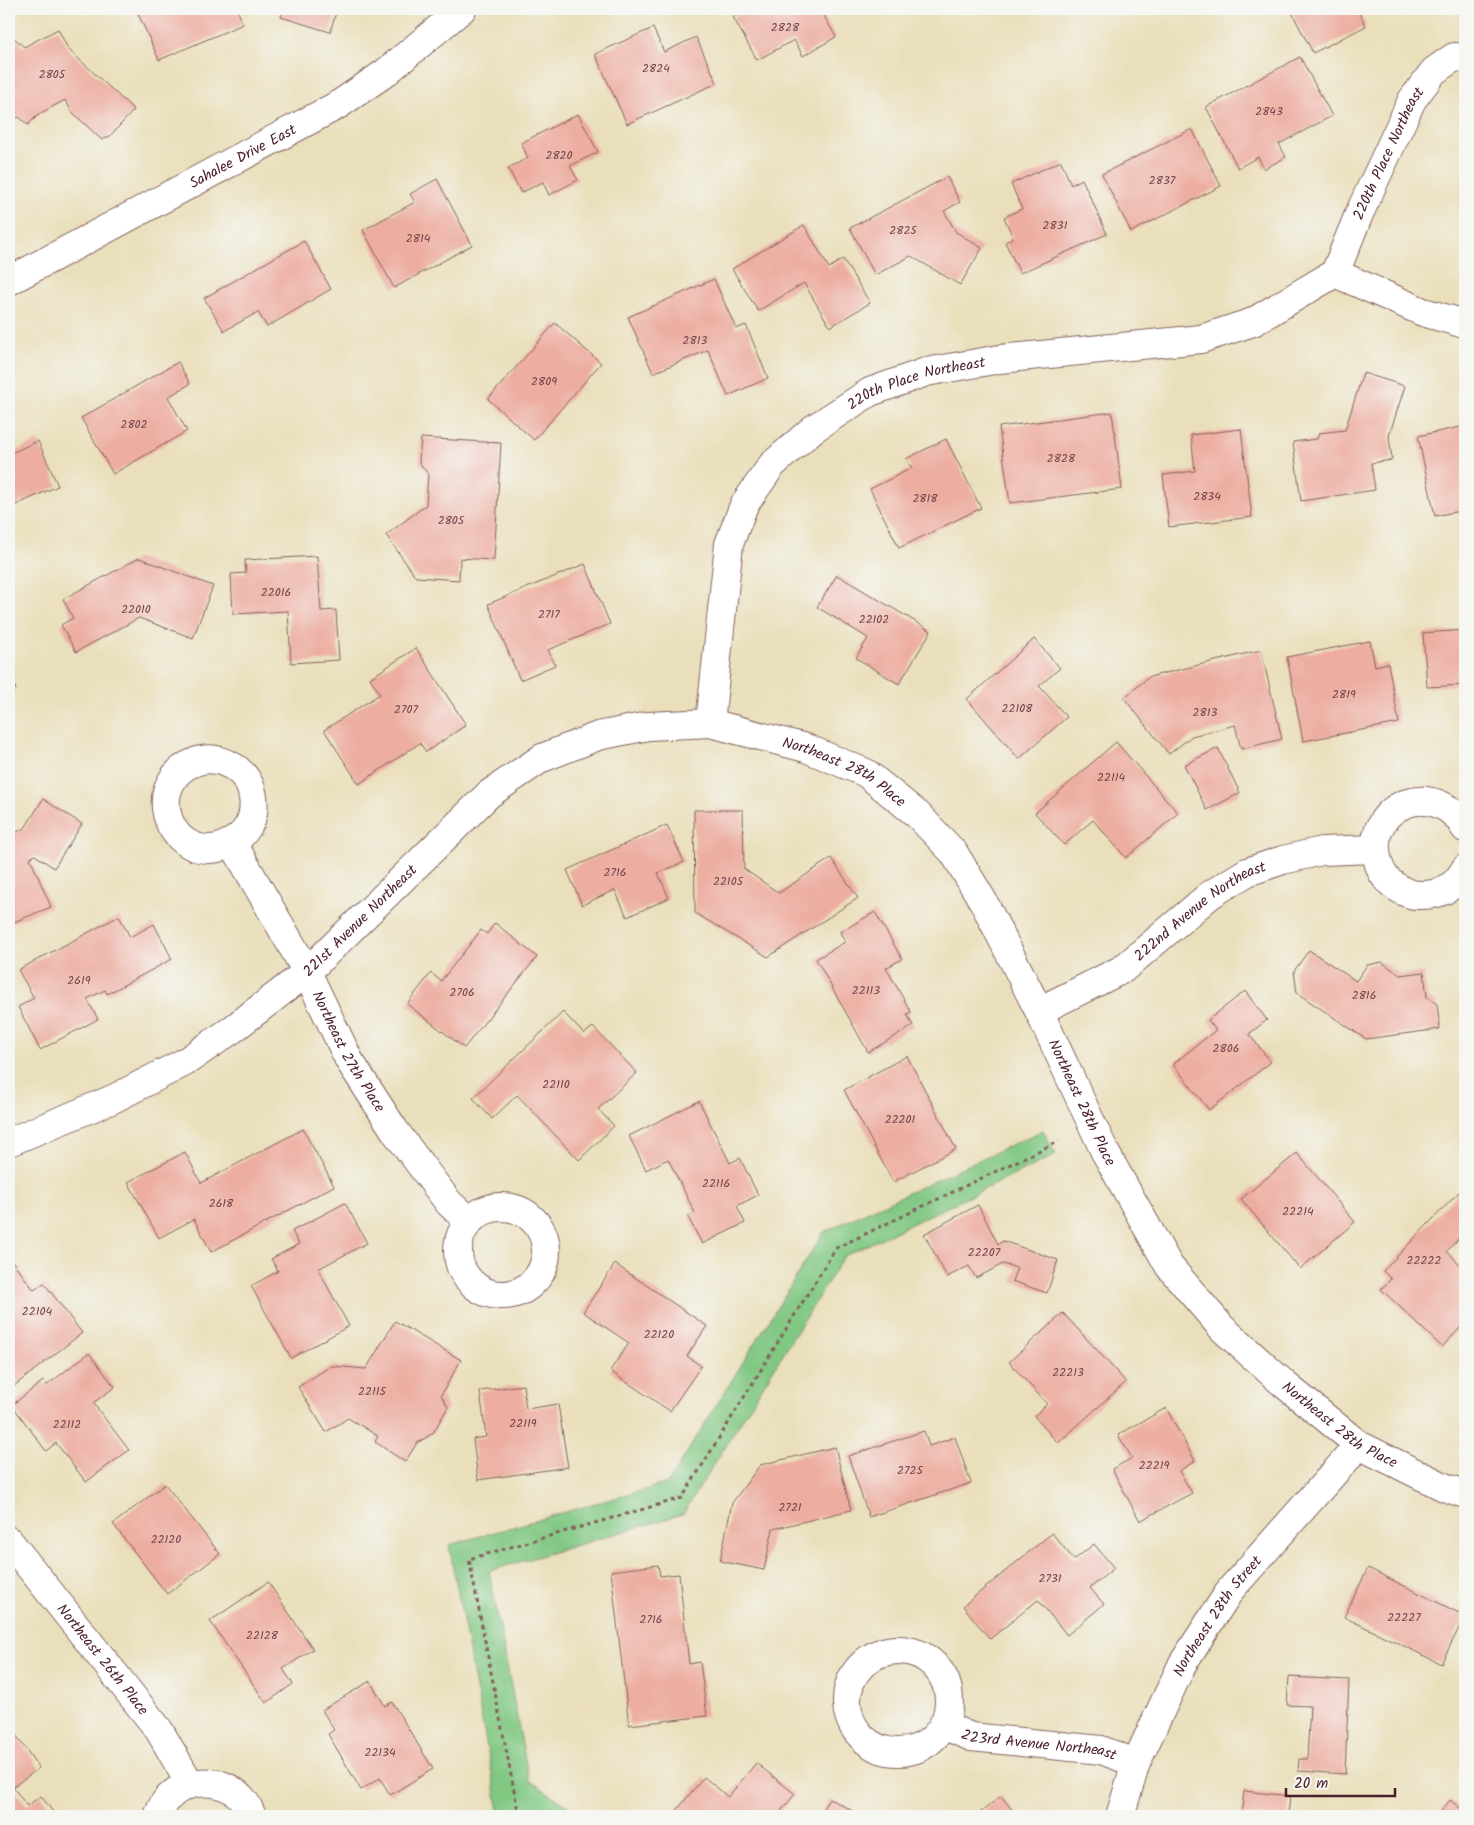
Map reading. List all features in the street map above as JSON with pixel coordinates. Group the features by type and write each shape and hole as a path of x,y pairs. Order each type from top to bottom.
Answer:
{"street":[{"name":"Sahalee Drive East","path":"9,281 338,105 385,74 462,9"},
{"name":"220th Place Northeast","path":"710,723 729,544 744,505 772,466 813,429 870,392 926,372 1000,359 1201,339 1253,322 1335,273 1359,214 1412,100 1434,70 1454,57 1465,58"},
{"path":"1335,273 1423,312 1458,322 1465,320"},
{"name":"221st Avenue Northeast","path":"9,1142 113,1099 185,1062 233,1029 307,972 489,794 542,758 598,736 648,726 710,723"},
{"name":"Northeast 28th Place","path":"710,723 806,748 866,773 918,815 954,853 983,901 1039,1011 1105,1152 1169,1266 1222,1328 1284,1384 1359,1445 1444,1487 1465,1494"},
{"path":"1465,828 1459,816 1446,806 1430,801 1413,801 1398,807 1385,818 1377,833 1375,849 1378,865 1387,880 1400,890 1416,896 1432,895 1448,889 1460,878 1465,869"},
{"name":"Northeast 27th Place","path":"232,842 307,972 350,1060 390,1124 449,1202 469,1221"},
{"name":"222nd Avenue Northeast","path":"1039,1011 1123,969 1210,895 1247,872 1283,860 1322,851 1375,849"},
{"name":"Northeast 28th Street","path":"1120,1816 1136,1763 1184,1663 1232,1589 1359,1445"},
{"name":"Northeast 26th Place","path":"9,1541 159,1730 190,1784"},
{"name":"223rd Avenue Northeast","path":"943,1725 971,1737 1102,1750 1136,1763"},
{"path":"158,1816 165,1802 177,1791 190,1784 205,1782 221,1784 234,1792 246,1802 252,1816"}],"path":[{"path":"519,1816 469,1559 682,1498 836,1248 1060,1142"}],"green space":[{"path":"1043,1130 1056,1155 844,1256 683,1514 489,1571 529,1780 583,1816 500,1816 449,1545 668,1483 824,1232"}],"building":[{"path":"136,9 237,9 243,24 159,60"},
{"path":"283,9 337,9 330,32 281,17"},
{"path":"749,9 820,9 836,37 803,56 794,40 757,60 733,17"},
{"path":"1290,9 1357,9 1366,26 1313,53"},
{"path":"653,28 664,52 696,37 717,83 627,124 595,54"},
{"path":"58,29 68,49 134,110 110,136 102,140 72,112 65,100 39,114 28,125 19,117 9,122 9,39 13,37 24,47"},
{"path":"1300,57 1332,116 1279,144 1286,157 1264,169 1258,157 1238,168 1206,107"},
{"path":"578,114 598,152 570,166 578,180 549,195 543,182 521,193 508,168 528,158 521,143"},
{"path":"1192,129 1221,186 1131,232 1102,174"},
{"path":"1061,161 1071,185 1082,179 1107,234 1020,273 1005,242 1013,238 1004,217 1022,209 1011,184"},
{"path":"947,177 960,202 944,211 956,232 982,248 960,285 911,256 875,275 850,228"},
{"path":"437,179 472,245 394,288 363,230 415,202 410,194"},
{"path":"804,225 829,268 843,259 870,303 830,327 804,283 758,311 732,269"},
{"path":"304,241 331,289 267,327 258,312 224,331 204,298"},
{"path":"714,279 736,329 746,325 768,378 728,396 708,350 653,373 628,317"},
{"path":"555,323 601,363 534,440 488,399"},
{"path":"178,362 190,384 168,397 187,431 113,474 81,418"},
{"path":"1363,373 1405,386 1389,436 1392,460 1371,463 1375,490 1301,501 1293,442 1317,439 1319,433 1345,430"},
{"path":"1112,412 1122,489 1010,503 999,427"},
{"path":"1465,426 1465,510 1435,516 1418,436"},
{"path":"1241,429 1252,517 1169,527 1163,475 1195,471 1191,435"},
{"path":"421,438 501,443 494,560 460,558 459,580 416,577 386,535 426,505 428,474 419,462"},
{"path":"946,439 981,508 899,548 870,489 912,468 906,459"},
{"path":"38,441 58,486 9,508 9,454"},
{"path":"317,556 321,611 336,610 339,660 291,663 288,611 233,614 231,574 246,573 245,560"},
{"path":"139,558 213,586 193,638 139,618 76,652 61,625 73,618 63,599"},
{"path":"585,564 610,624 548,650 555,665 520,680 488,604"},
{"path":"837,575 931,631 899,684 856,658 868,638 817,607"},
{"path":"1465,630 1465,687 1463,685 1427,687 1423,633"},
{"path":"1034,639 1060,668 1039,686 1067,717 1019,759 967,699"},
{"path":"1370,641 1375,666 1388,663 1399,723 1303,741 1287,657"},
{"path":"416,648 466,725 426,752 420,743 359,784 324,730 380,694 370,678"},
{"path":"1261,650 1282,739 1241,749 1235,725 1192,736 1169,754 1124,698 1149,677"},
{"path":"9,680 16,688 9,696"},
{"path":"1116,742 1178,813 1126,858 1093,820 1064,845 1035,813"},
{"path":"1218,748 1240,793 1207,810 1184,765"},
{"path":"43,799 82,824 54,868 35,855 30,858 51,907 9,924 9,836 25,828"},
{"path":"694,810 743,810 744,869 779,893 831,858 858,898 768,957 695,913"},
{"path":"667,825 684,862 658,873 669,898 627,917 615,890 582,905 567,870"},
{"path":"875,912 902,959 886,968 911,1012 907,1014 913,1026 868,1052 816,959 845,942 840,932"},
{"path":"119,916 130,937 154,924 172,959 107,994 105,990 87,999 98,1019 40,1050 18,1007 34,998 18,970"},
{"path":"495,923 537,957 464,1048 407,1004 431,973 441,981 481,930 487,934"},
{"path":"1309,950 1356,981 1367,965 1382,962 1400,975 1424,972 1427,997 1437,1004 1440,1029 1366,1039 1297,993 1294,971"},
{"path":"1245,991 1267,1020 1249,1034 1271,1062 1209,1110 1173,1064 1216,1030 1208,1020"},
{"path":"563,1012 584,1034 593,1027 637,1073 598,1109 614,1126 579,1160 517,1095 492,1119 473,1098"},
{"path":"907,1056 956,1149 893,1182 844,1090"},
{"path":"699,1101 730,1163 740,1158 758,1195 737,1206 745,1223 702,1244 688,1217 695,1213 668,1159 646,1170 629,1136"},
{"path":"303,1129 334,1186 211,1252 194,1219 159,1238 128,1182 185,1152 201,1183"},
{"path":"1297,1153 1355,1222 1300,1269 1241,1199"},
{"path":"1459,1192 1465,1198 1465,1232 1447,1251 1465,1270 1465,1323 1442,1347 1381,1289 1391,1279 1383,1271"},
{"path":"345,1203 367,1243 318,1269 349,1326 291,1358 251,1286 278,1271 271,1259 299,1244 292,1231"},
{"path":"978,1205 998,1244 1003,1241 1058,1260 1047,1293 1012,1281 1017,1268 1003,1264 976,1278 969,1266 947,1277 924,1234"},
{"path":"9,1257 34,1290 44,1283 82,1333 9,1390"},
{"path":"615,1264 707,1326 687,1356 701,1366 670,1411 610,1371 629,1343 583,1312"},
{"path":"1063,1313 1126,1382 1058,1443 1034,1416 1047,1404 1009,1362"},
{"path":"395,1321 461,1360 441,1395 448,1407 433,1433 417,1443 405,1462 375,1442 378,1436 348,1418 326,1432 298,1387 331,1366 366,1369"},
{"path":"89,1353 115,1387 93,1403 129,1450 86,1482 56,1443 46,1451 12,1405 43,1381 47,1385"},
{"path":"523,1385 526,1409 558,1404 568,1467 478,1480 473,1439 486,1437 480,1391"},
{"path":"1166,1408 1195,1461 1179,1471 1192,1493 1140,1521 1112,1469 1132,1458 1118,1435"},
{"path":"924,1431 929,1446 955,1437 971,1483 869,1517 848,1456"},
{"path":"835,1447 851,1510 773,1529 764,1570 720,1561 732,1503 760,1465"},
{"path":"165,1484 220,1554 167,1594 113,1524"},
{"path":"1052,1533 1074,1560 1094,1544 1114,1568 1090,1588 1104,1604 1067,1635 1038,1600 990,1639 963,1606"},
{"path":"658,1565 660,1576 679,1574 689,1664 700,1662 707,1716 629,1725 611,1571"},
{"path":"1368,1568 1465,1616 1441,1664 1344,1617"},
{"path":"268,1582 313,1649 283,1669 293,1684 266,1703 210,1621"},
{"path":"1289,1677 1349,1680 1345,1774 1298,1771 1299,1759 1307,1759 1310,1706 1287,1705"},
{"path":"370,1681 385,1706 392,1702 433,1769 390,1795 380,1778 361,1790 328,1734 334,1730 322,1710"},
{"path":"16,1735 39,1768 13,1787 27,1806 41,1796 56,1816 9,1816 9,1740"},
{"path":"756,1763 795,1794 777,1816 672,1816 704,1777 728,1797"},
{"path":"1244,1791 1290,1796 1288,1816 1241,1816"},
{"path":"1001,1796 1017,1816 976,1816"},
{"path":"829,1798 862,1816 819,1816"},
{"path":"1450,1800 1465,1812 1465,1816 1437,1816"}]}
